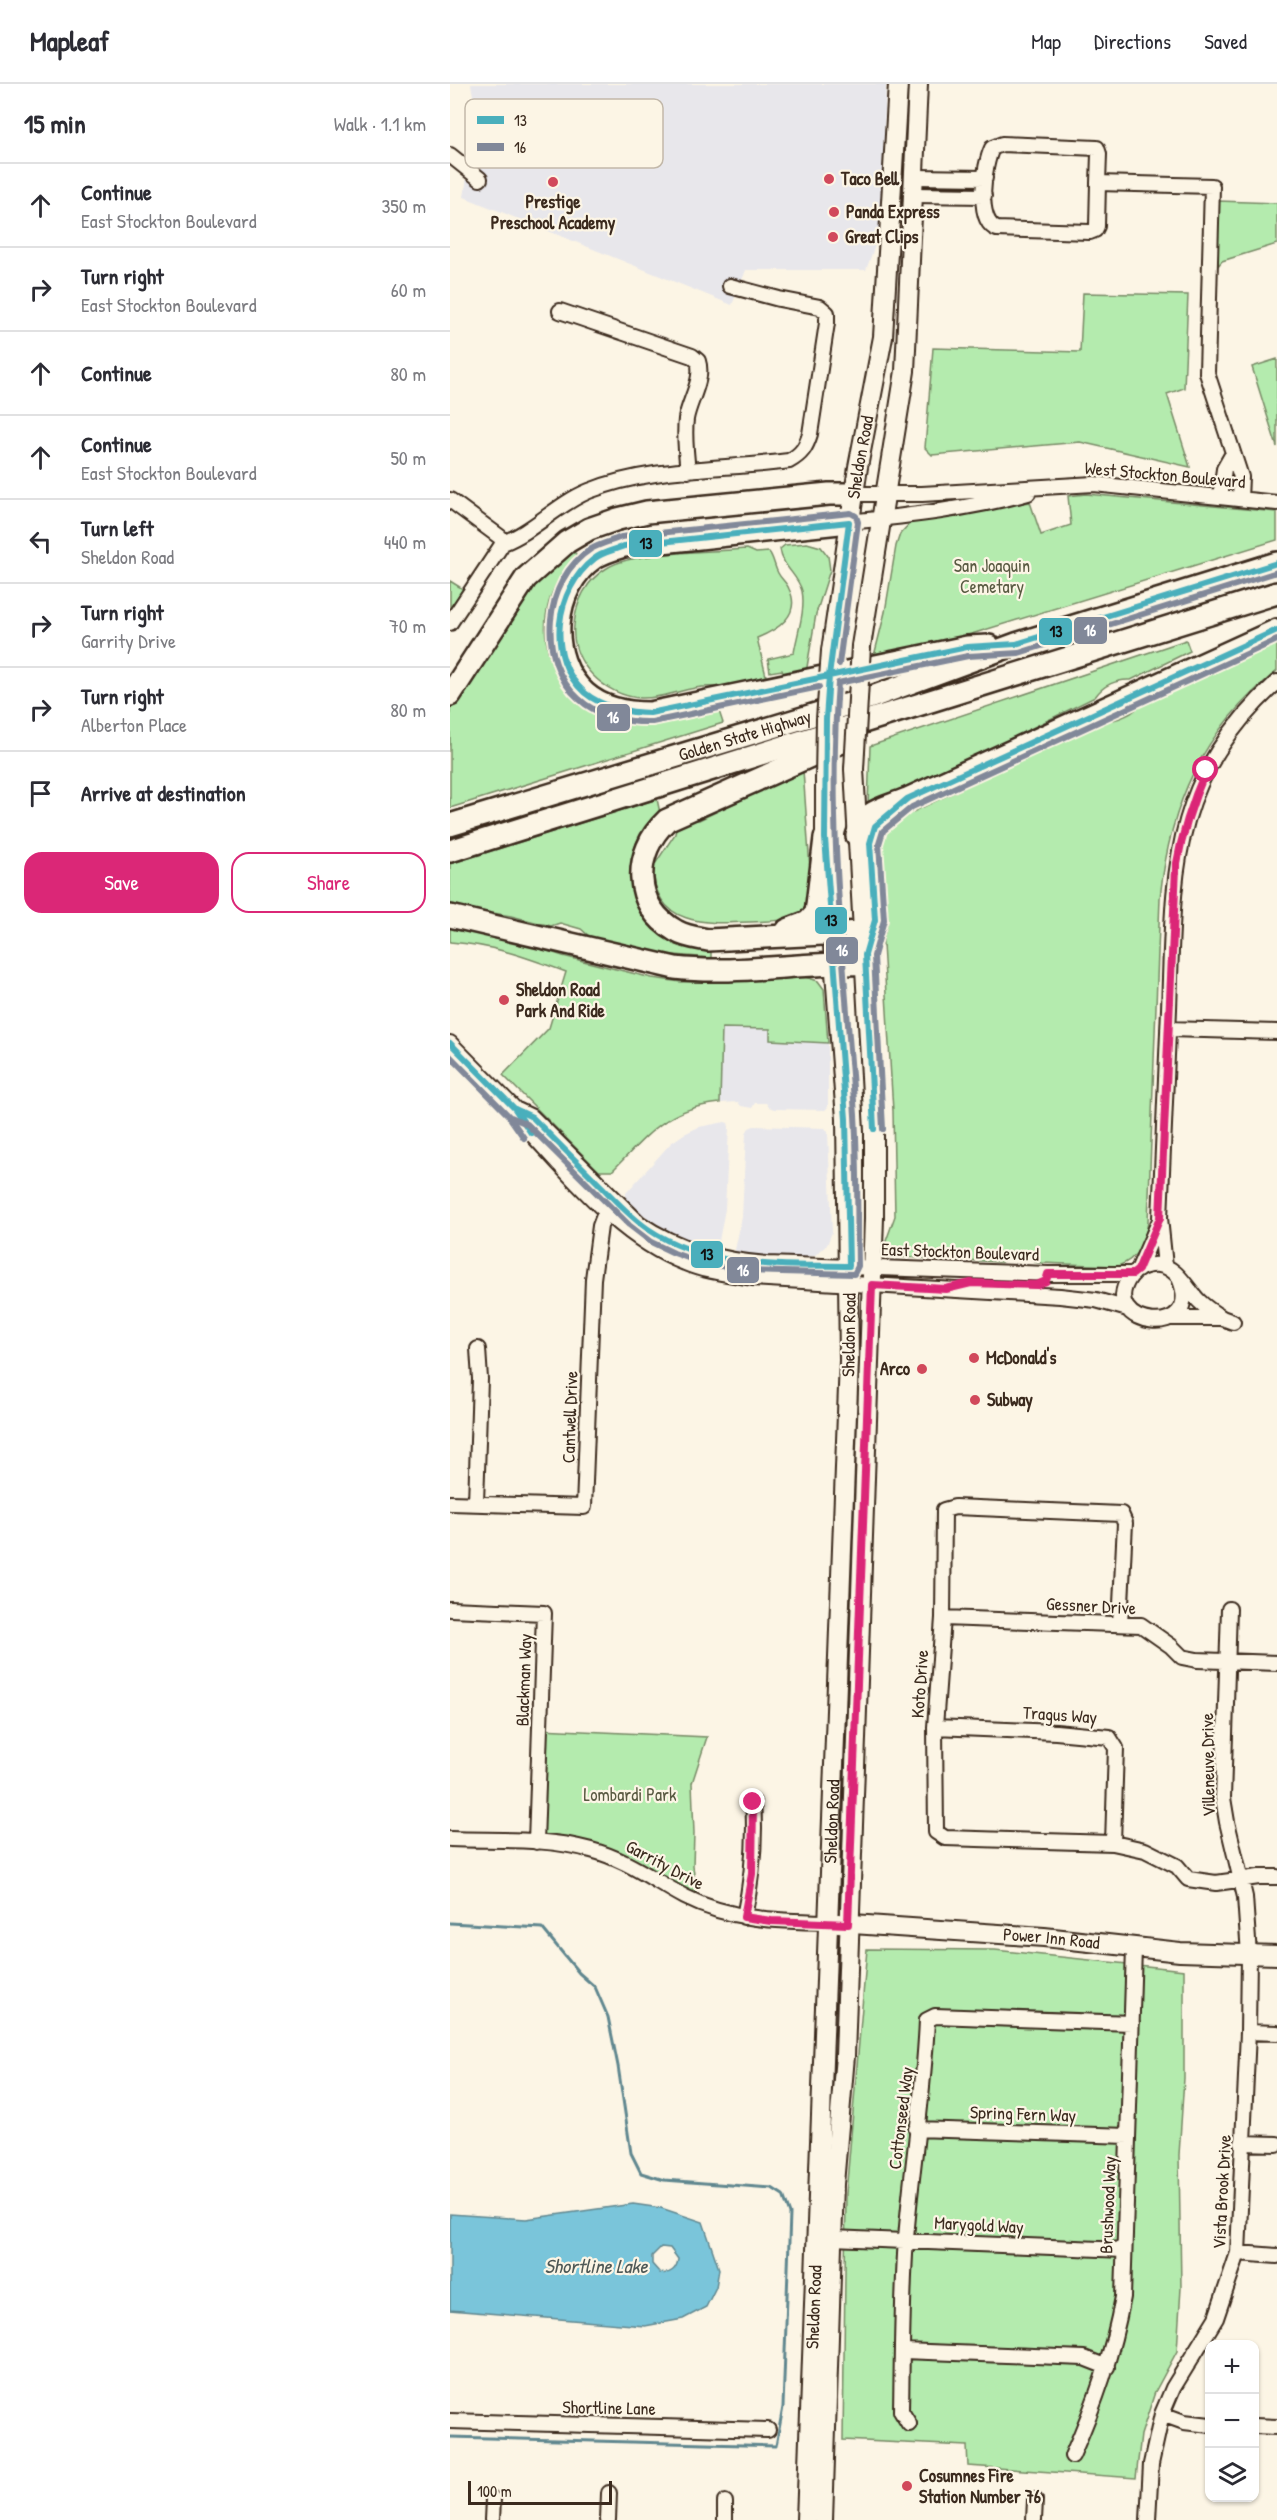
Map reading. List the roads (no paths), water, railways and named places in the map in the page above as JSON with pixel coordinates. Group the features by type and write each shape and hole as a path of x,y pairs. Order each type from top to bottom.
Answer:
{"highway":[{"path":"450,695 526,578 567,542 589,529 618,519 656,511 829,494 854,494"},
{"path":"849,522 624,546 596,557 575,577 562,606 559,636 567,667 584,692 599,702 633,713 650,713 967,647 1016,644"},
{"name":"Golden State Highway","path":"450,825 872,696 1016,644 1277,563"},
{"name":"Golden State Highway","path":"450,851 1277,593"},
{"path":"857,836 863,819 869,814 907,799 1277,630"},
{"path":"863,932 708,940 677,932 652,912 641,885 641,870 646,850 657,830 667,820 935,701"},
{"path":"450,916 675,968 700,970 834,963 865,959 875,920 870,856 872,833 875,826 907,799"},
{"path":"769,936 808,921 816,913 825,838"}],"main road":[{"name":"Sheldon Road","path":"806,2520 849,1360 846,1119 825,838 826,719 831,651 849,522 883,337 898,84"},
{"name":"Sheldon Road","path":"821,2515 834,2184 845,2056 873,1266 874,1131 854,769 861,646 904,371 918,84"},
{"path":"896,134 905,154 901,288 907,313"},
{"name":"Power Inn Road","path":"827,1922 1044,1937 1134,1948 1277,1955"}],"street":[{"path":"1002,144 1097,148 1099,154 1098,183 1095,231 997,229 991,227 987,220 984,196 988,157 992,148 1002,144"},
{"path":"450,155 465,167"},
{"path":"466,168 480,179"},
{"path":"915,177 985,178"},
{"path":"957,196 958,177"},
{"path":"1098,183 1212,186 1207,373 1240,477 1240,499"},
{"path":"914,195 984,196"},
{"path":"450,623 503,543 517,538 569,499 591,490 642,476 789,461 800,456 810,434 827,313 820,307 730,286"},
{"path":"560,311 692,356 698,361 699,376 686,422 688,471"},
{"path":"1220,497 1224,469 1232,455"},
{"name":"West Stockton Boulevard","path":"854,494 1050,488 1094,484 1277,502"},
{"name":"West Stockton Boulevard","path":"849,522 1008,499 1050,488"},
{"path":"450,501 500,537 503,543"},
{"path":"1165,1266 1160,1218 1176,868 1181,836 1192,802 1222,742 1257,700 1277,682"},
{"path":"1168,1029 1277,1032"},
{"name":"East Stockton Boulevard","path":"450,1043 515,1109 526,1128 629,1233 661,1253 688,1265 752,1278 1096,1299 1128,1309"},
{"name":"East Stockton Boulevard","path":"515,1109 532,1117 633,1218 657,1235 702,1254 724,1260 767,1264 1048,1274 1135,1272"},
{"name":"Cantwell Drive","path":"450,1503 584,1508 595,1253 605,1210 613,1198"},
{"path":"1135,1272 1146,1265 1165,1266 1200,1302 1228,1320 1171,1318 1152,1323 1128,1309 1126,1287 1160,1218"},
{"path":"946,1289 971,1283 1037,1285 1046,1281 1048,1274"},
{"path":"1171,1318 1182,1304 1183,1286 1179,1278"},
{"path":"476,1503 480,1379 477,1349"},
{"name":"Koto Drive","path":"1120,1624 1125,1523 1121,1514 955,1507 944,1510 942,1618 936,1728 936,1832 945,1838 1113,1843 1145,1850 1177,1866 1188,1879 1216,1883 1277,1877"},
{"name":"Blackman Way","path":"450,1609 544,1613 536,1842"},
{"name":"Villeneuve Drive","path":"1229,1609 1223,1798 1242,1879 1249,1954"},
{"name":"Gessner Drive","path":"942,1618 1141,1625 1171,1646 1182,1657 1227,1662 1277,1663"},
{"name":"Tragus Way","path":"936,1728 1056,1732 1109,1737 1116,1748 1113,1843"},
{"path":"744,1917 752,1874 753,1802"},
{"name":"Garrity Drive","path":"450,1839 568,1845 613,1857 701,1904 744,1917 771,1921 827,1922"},
{"name":"Brushwood Way","path":"1072,2456 1094,2404 1115,2342 1123,2296 1134,1948"},
{"name":"Vista Brook Drive","path":"1148,2520 1151,2464 1162,2414 1173,2388 1216,2318 1238,2253 1248,2032 1249,1954"},
{"name":"Cottonseed Way","path":"909,2424 901,2411 906,2240 916,2129 926,2061 927,2020 935,2016 1132,2023"},
{"path":"1248,2032 1277,2033"},
{"name":"Spring Fern Way","path":"916,2129 1128,2136"},
{"path":"1242,2144 1277,2144"},
{"name":"Marygold Way","path":"832,2238 1124,2250"},
{"path":"1238,2253 1277,2256"},
{"path":"903,2351 1084,2358 1107,2367"},
{"path":"1162,2414 1184,2422 1205,2425"},
{"name":"Shortline Lane","path":"450,2421 768,2430"},
{"path":"1259,2426 1277,2427"},
{"path":"608,2520 609,2493"},
{"path":"492,2520 493,2499"},
{"path":"1034,2520 1035,2500"},
{"path":"725,2502 725,2520"}],"water":[{"name":"Shortline Lake","path":"633,2204 661,2208 703,2222 719,2269 716,2287 706,2307 683,2319 645,2326 450,2310 450,2214 526,2219","holes":["661,2247 670,2248 678,2259 676,2266 670,2272 660,2273 652,2264 652,2256"]}],"waterway":[{"path":"450,1923 542,1928 579,1973 595,1987 608,2017 631,2153 641,2173 664,2180 772,2188 783,2195 790,2214 783,2407 776,2446 450,2437"}],"place":[{"name":"Taco Bell","path":"829,179"},
{"name":"Prestige Preschool Academy","path":"553,182"},
{"name":"Panda Express","path":"834,212"},
{"name":"Great Clips","path":"833,237"},
{"name":"Sheldon Road Park And Ride","path":"504,1000"},
{"name":"McDonald's","path":"974,1358"},
{"name":"Arco","path":"922,1369"},
{"name":"Subway","path":"975,1400"},
{"name":"Cosumnes Fire Station Number 76","path":"907,2486"}],"park label":[{"name":"San Joaquin Cemetary","path":"992,576"},
{"name":"Lombardi Park","path":"630,1795"}]}
